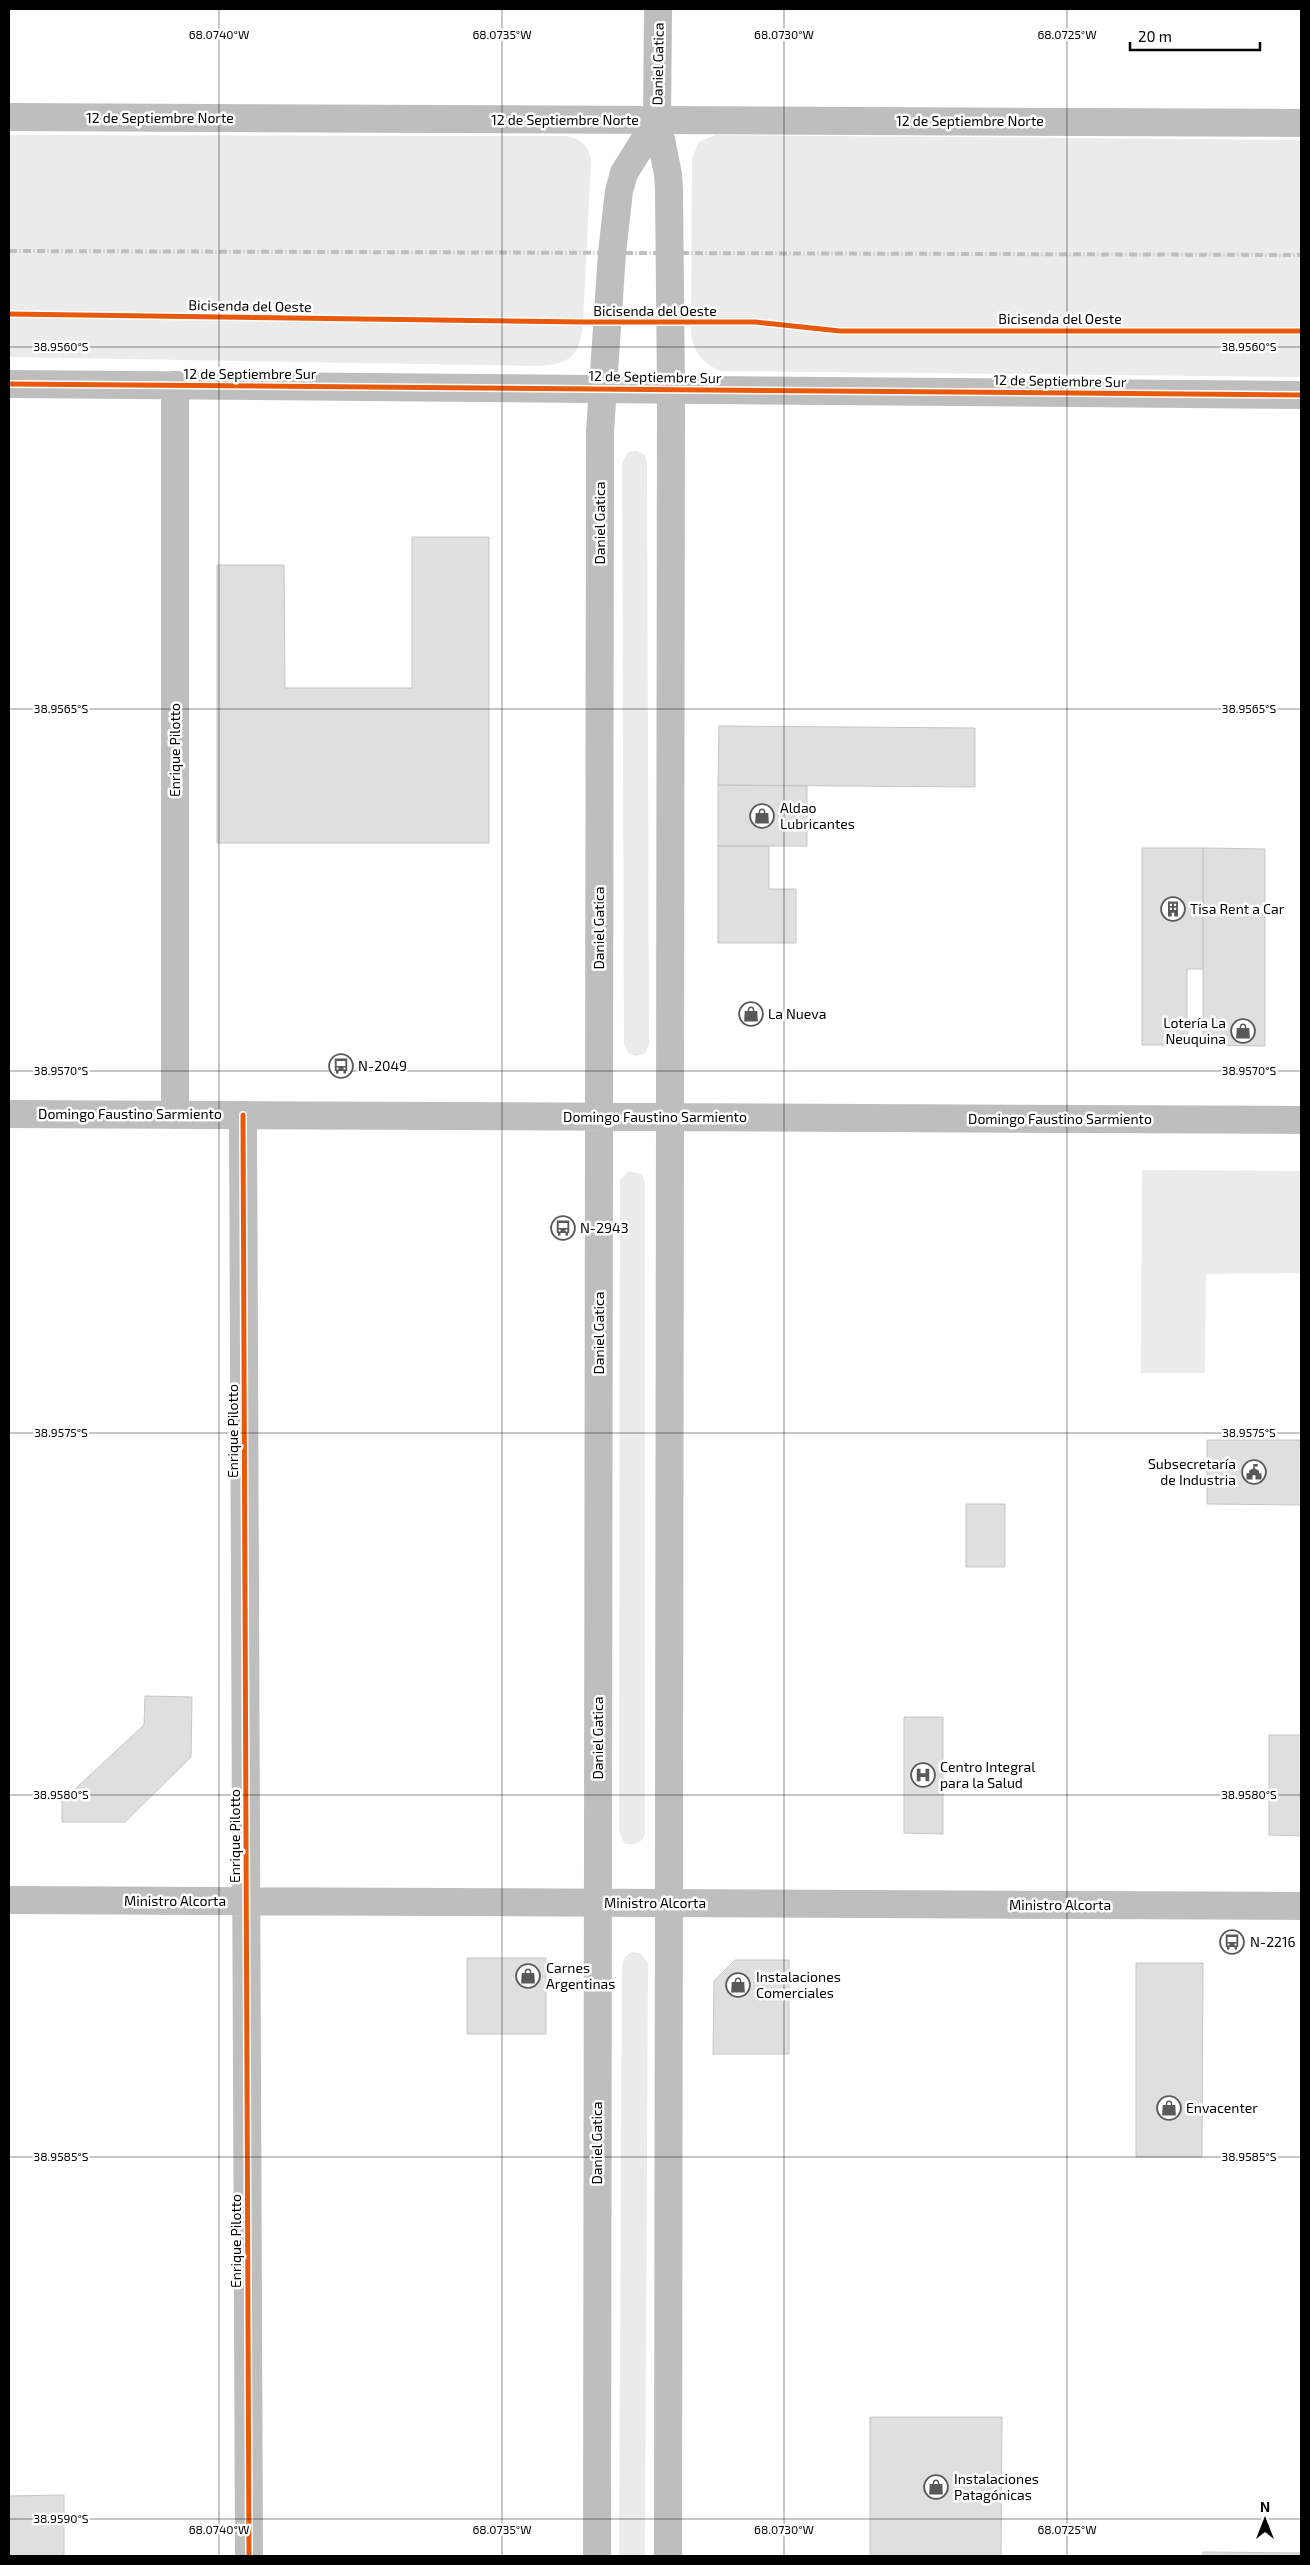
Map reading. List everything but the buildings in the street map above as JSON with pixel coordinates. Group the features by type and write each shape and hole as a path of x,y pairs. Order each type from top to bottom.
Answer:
{"main road":[{"name":"Daniel Gatica","path":"658,9 657,120 668,174 671,389 668,2556"},
{"name":"12 de Septiembre Norte","path":"9,117 1301,123"},
{"name":"Daniel Gatica","path":"597,2556 600,432 612,252 619,191 624,173 657,120"},
{"name":"12 de Septiembre Sur","path":"9,384 1301,395"},
{"name":"Enrique Pilotto","path":"175,385 175,1115"},
{"name":"Domingo Faustino Sarmiento","path":"9,1114 1301,1120"},
{"name":"Enrique Pilotto","path":"243,1115 248,2556"},
{"name":"Ministro Alcorta","path":"9,1900 1301,1906"}],"shaded area":[{"path":"9,135 567,136 584,144 589,151 591,161 583,322 579,344 570,357 564,361 556,364 534,366 9,357"},
{"path":"715,135 1301,140 1301,377 720,371 709,365 697,353 691,335 692,158 699,142"},
{"path":"637,451 645,455 647,463 649,1045 645,1053 636,1056 628,1053 624,1045 622,463 628,452"},
{"path":"1142,1170 1301,1171 1301,1273 1206,1274 1205,1373 1141,1373"},
{"path":"628,1171 641,1174 645,1182 645,1834 639,1842 631,1844 624,1843 619,1830 620,1181"},
{"path":"631,1952 640,1953 648,1963 645,2556 619,2556 622,1966 624,1958"}],"railway":[{"path":"9,251 1301,255"}],"cycle path":[{"name":"Bicisenda del Oeste","path":"9,314 583,322 755,322 840,331 1301,331"},
{"path":"9,384 1301,395"},
{"path":"243,1115 249,2556"}],"place":[{"name":"Aldao Lubricantes","path":"762,816"},
{"name":"Tisa Rent a Car","path":"1173,909"},
{"name":"La Nueva","path":"751,1014"},
{"name":"Lotería La Neuquina","path":"1243,1031"},
{"name":"N-2049","path":"341,1066"},
{"name":"N-2943","path":"563,1228"},
{"name":"Subsecretaría de Industria","path":"1254,1472"},
{"name":"Centro Integral para la Salud","path":"923,1775"},
{"name":"N-2216","path":"1232,1942"},
{"name":"Carnes Argentinas","path":"528,1976"},
{"name":"Instalaciones Comerciales","path":"738,1985"},
{"name":"Envacenter","path":"1169,2108"},
{"name":"Instalaciones Patagónicas","path":"936,2487"}]}
